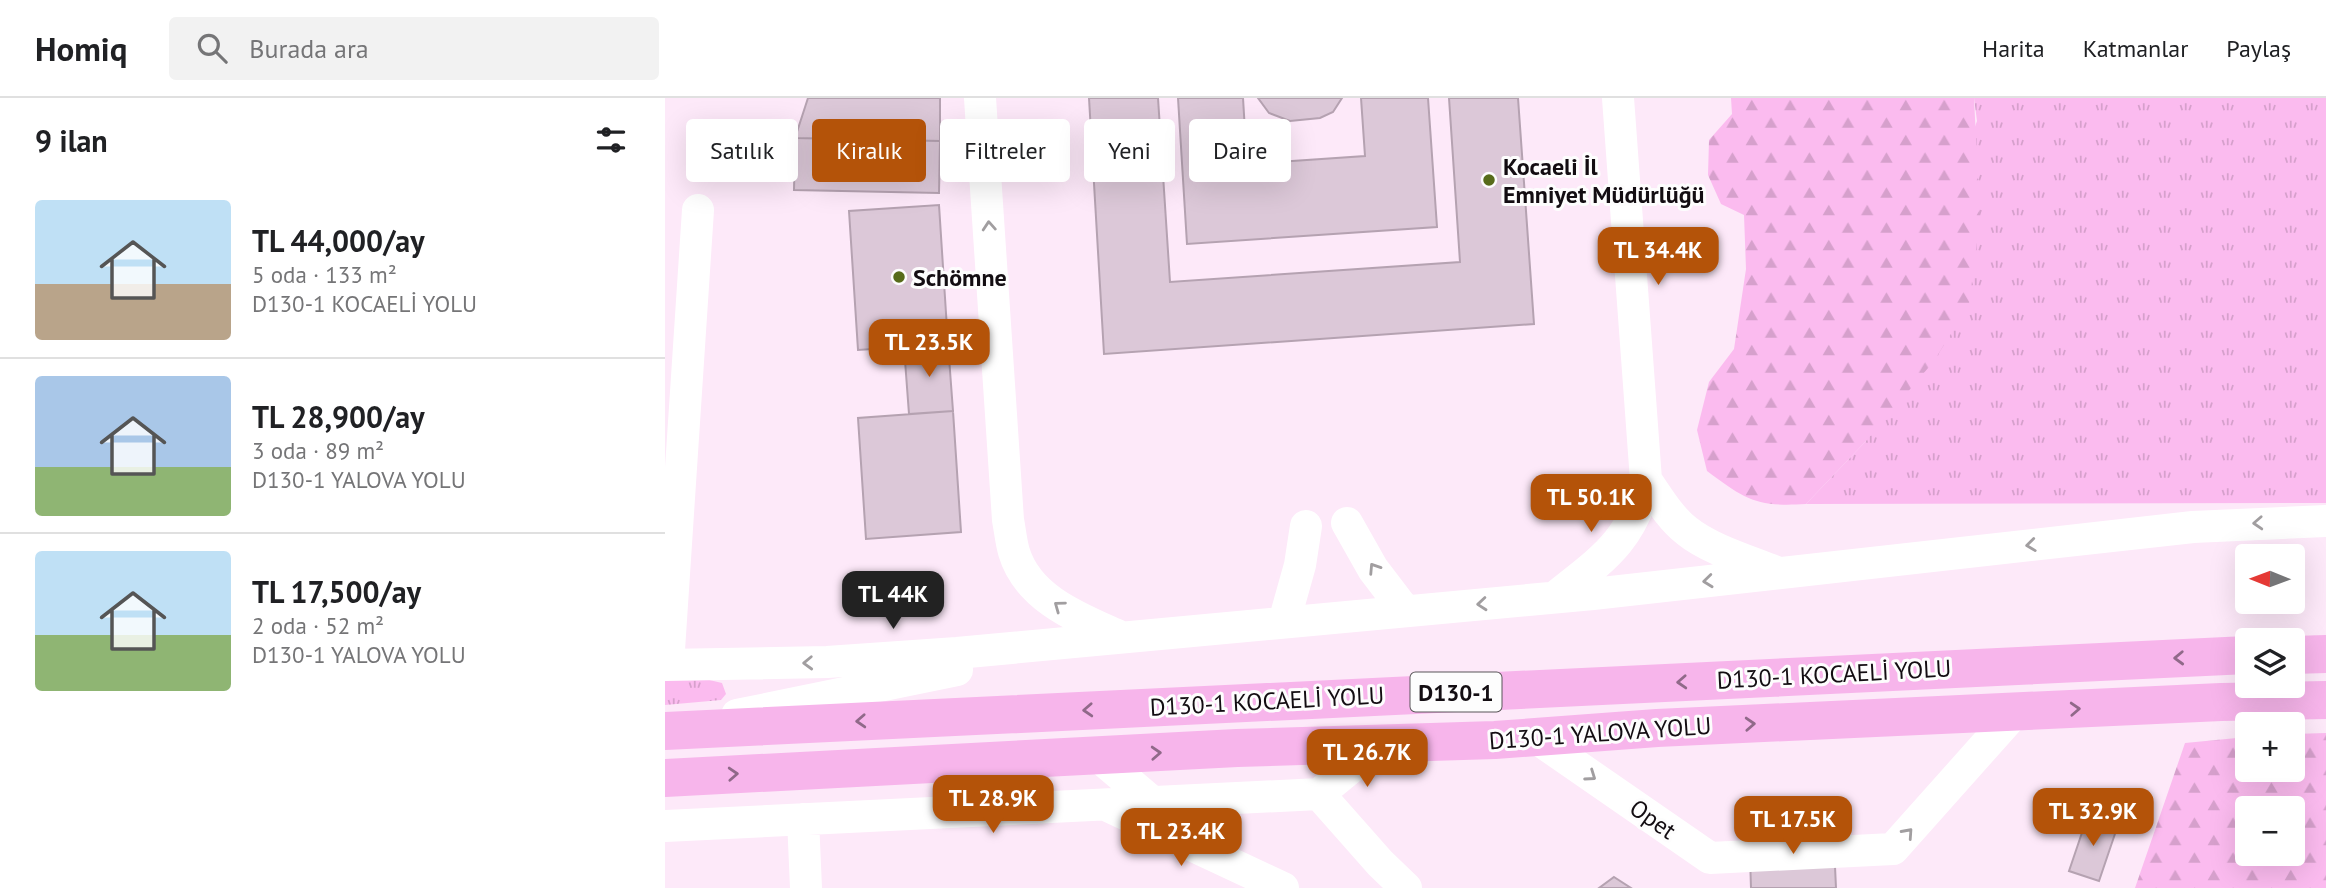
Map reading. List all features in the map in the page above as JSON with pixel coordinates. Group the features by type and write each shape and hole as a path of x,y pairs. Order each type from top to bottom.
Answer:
{"highway":[{"path":"2305,654 2326,654"},
{"name":"D130-1 KOCAELİ YOLU","path":"665,730 2235,656"},
{"name":"D130-1 YALOVA YOLU","path":"665,778 1535,737 1657,728 2015,711 2326,700"}],"street":[{"path":"980,98 1007,506 1015,555 1029,578 1046,597 1064,611 1120,636"},
{"path":"1555,597 1609,555 1632,525 1646,480 1618,98"},
{"path":"698,210 667,665 827,662 957,653 1555,597 2193,527 2326,521"},
{"path":"1646,480 1687,531 1778,573"},
{"path":"1347,523 1373,569 1405,611"},
{"path":"1284,622 1300,565 1306,526"},
{"path":"665,730 1120,636"},
{"name":"Opet","path":"1535,737 1710,858 1893,849 2015,711"},
{"path":"665,826 1319,794 1381,743"},
{"path":"1098,756 1151,801"},
{"path":"1319,794 1380,863 1406,888"},
{"path":"1101,803 1283,888"},
{"path":"803,819 806,888"}],"green space":[{"path":"1731,98 1974,98 1980,218 1969,305 1934,361 1866,441 1806,504 1763,503 1732,489 1707,471 1697,430 1709,382 1734,349 1746,269 1744,215 1721,204 1708,175 1709,140 1732,114"},
{"path":"1974,98 2326,98 2326,503 1806,504 1866,441 1977,121"},
{"path":"701,678 722,683 726,694 721,700 665,705 665,680"},
{"path":"2326,733 2326,888 2135,888 2185,743 2235,738 2235,782 2305,782 2305,734"}],"building":[{"path":"808,98 940,98 940,141 926,141 926,119 812,119 812,138 798,138 798,129"},
{"name":"Kocaeli İl Emniyet Müdürlüğü","path":"1089,98 1158,98 1159,119 1090,119"},
{"name":"Kocaeli İl Emniyet Müdürlüğü","path":"1178,98 1243,98 1244,119 1189,119 1189,182 1291,182 1291,161 1365,156 1361,98 1428,98 1437,227 1187,244"},
{"path":"1258,98 1342,98 1333,112 1320,118 1291,121 1269,113"},
{"name":"Kocaeli İl Emniyet Müdürlüğü","path":"1449,98 1518,98 1534,324 1104,354 1094,182 1163,182 1170,282 1460,262"},
{"path":"798,138 812,138 812,182 926,182 926,141 940,141 939,193 794,190 794,182 798,182"},
{"name":"Schömne","path":"939,205 948,344 858,350 849,211"},
{"path":"948,344 953,411 909,414 904,347"},
{"path":"953,411 961,532 866,539 858,418"},
{"path":"2088,815 2118,825 2099,881 2069,871"},
{"path":"1833,823 1836,888 1751,888 1749,826"},
{"path":"1614,877 1631,888 1599,888"}],"place":[{"name":"Kocaeli İl Emniyet Müdürlüğü","path":"1489,180"},
{"name":"Schömne","path":"899,277"}]}
